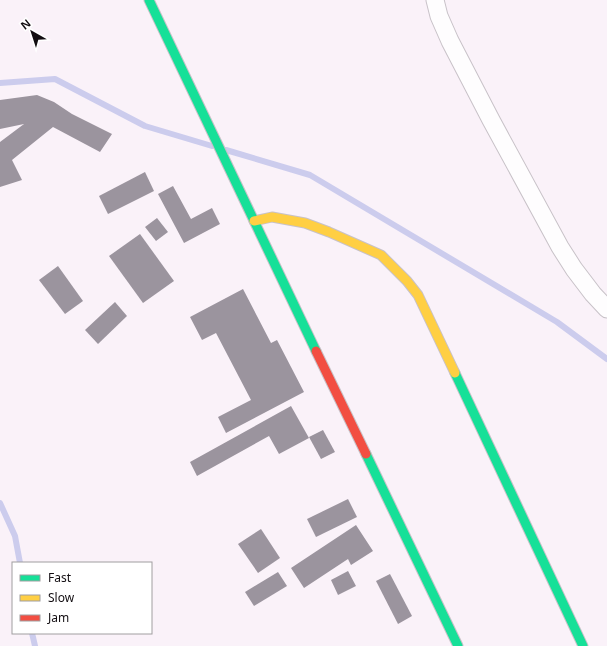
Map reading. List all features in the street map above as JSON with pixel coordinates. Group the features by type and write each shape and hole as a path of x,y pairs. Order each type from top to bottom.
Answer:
{"main road":[{"path":"149,0 224,160 458,646"},
{"path":"254,220 272,217 305,223 381,255 407,281 418,295 583,646"}],"street":[{"path":"435,0 439,16 450,40 491,120 560,247 588,288 607,308"}],"building":[{"path":"37,95 54,102 72,114 112,134 100,152 53,127 12,160 22,180 0,187 0,142 24,124 0,129 0,100"},
{"path":"145,172 154,191 108,214 99,196"},
{"path":"173,186 191,219 212,208 220,224 184,243 158,194"},
{"path":"157,218 168,232 156,241 145,227"},
{"path":"140,234 174,281 143,303 109,256"},
{"path":"58,266 83,301 65,314 39,280"},
{"path":"243,289 271,343 277,340 304,392 226,433 218,417 251,400 216,333 202,340 190,317"},
{"path":"115,302 127,316 98,344 85,330"},
{"path":"291,406 309,438 279,454 269,436 197,476 190,462"},
{"path":"323,430 335,452 321,459 309,437"},
{"path":"348,499 357,517 316,537 307,519"},
{"path":"356,525 373,551 351,565 348,559 304,588 291,568"},
{"path":"261,529 280,558 258,573 238,544"},
{"path":"348,571 356,586 338,595 331,580"},
{"path":"278,572 287,586 254,606 245,592"},
{"path":"390,574 412,616 398,624 376,581"}],"waterway":[{"path":"0,83 55,79 145,126 212,146"},
{"path":"226,150 310,175 557,322 607,359"},
{"path":"0,503 15,536 20,562"},
{"path":"32,634 35,646"}],"traffic: fast":[{"path":"149,0 316,351"},
{"path":"455,373 583,646"},
{"path":"366,454 458,646"}],"traffic: slow":[{"path":"254,221 272,217 305,223 381,255 407,281 418,295 455,373"}],"traffic: jam":[{"path":"316,351 366,454"}]}
